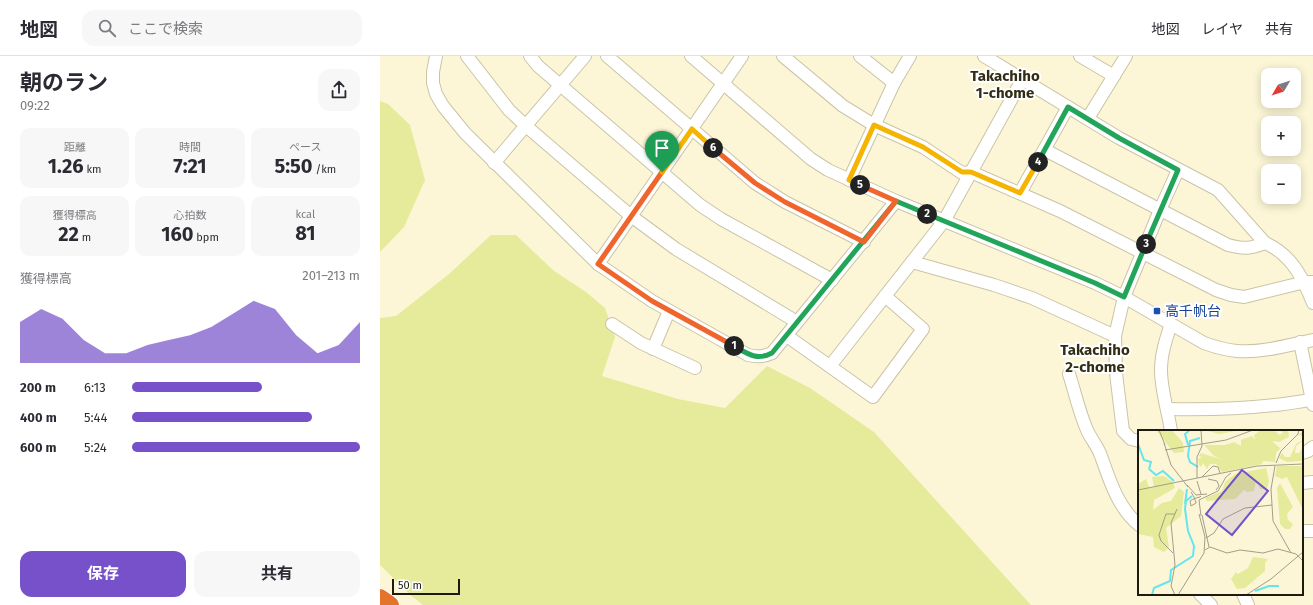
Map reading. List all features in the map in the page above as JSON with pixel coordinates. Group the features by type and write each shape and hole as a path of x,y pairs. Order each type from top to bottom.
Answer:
{"highway":[{"path":"380,598 390,605"}],"street":[{"path":"436,56 433,72 433,83 436,94 443,106 465,133 494,163 598,264 669,311 748,354 759,357 767,356 772,353 896,201"},
{"path":"467,56 509,110 631,216 676,249 797,322"},
{"path":"530,56 538,66 700,205 721,219 832,280"},
{"path":"494,163 585,56"},
{"path":"607,56 755,183 785,202 864,242"},
{"path":"691,56 811,159 828,170 896,201 1095,283 1124,297 1204,343 1236,351 1251,351 1313,340"},
{"path":"598,264 742,56"},
{"path":"782,56 843,106 874,125 923,147 962,172 971,172 1060,211 1216,290 1231,295 1244,297 1309,282"},
{"path":"860,56 894,83"},
{"path":"849,180 894,83 910,56"},
{"path":"984,56 1119,138 1218,190 1265,243 1275,247 1286,256 1309,282 1313,303"},
{"path":"1080,56 1114,76"},
{"path":"1088,118 1126,56"},
{"path":"830,366 944,221 1022,80"},
{"path":"1020,193 1068,107"},
{"path":"1045,150 1228,245 1242,248 1253,248 1265,243"},
{"path":"1138,441 1131,439 1123,431 1116,373 1115,336 1124,297 1178,170"},
{"path":"912,262 994,285 1032,298 1115,336"},
{"path":"787,336 873,398 923,329 885,296"},
{"path":"653,348 669,311"},
{"path":"612,324 641,342 695,368"},
{"path":"1171,324 1163,350 1161,370 1171,430"},
{"path":"1168,409 1214,410 1312,401 1300,342"},
{"path":"1069,374 1086,429 1101,455 1106,472 1118,498 1130,518 1138,524"},
{"path":"1303,453 1308,452 1313,448"},
{"path":"1303,483 1313,482"},
{"path":"1201,595 1211,605"},
{"path":"1243,595 1248,605"}],"green space":[{"path":"380,101 388,104 410,125 425,180 404,227 380,252"},
{"path":"491,235 516,235 554,271 586,292 605,308 615,337 602,376 678,399 725,408 767,366 810,388 874,432 1031,605 423,605 409,594 380,565 380,318 396,316 449,274"}],"place":[{"name":"高千帆台","path":"1157,311"}],"district":[{"name":"Takachiho 1-chome","path":"1005,84"},
{"name":"Takachiho 2-chome","path":"1095,358"}],"route":[{"path":"662,172 598,264 669,311 748,354 759,357 767,356 772,353 787,336 797,322 864,242 896,201 1095,283 1124,297 1178,170 1119,138 1068,107 1020,193 971,172 962,172 923,147 874,125 849,180 896,201 864,242 785,202 755,183 692,129 662,172"}]}
